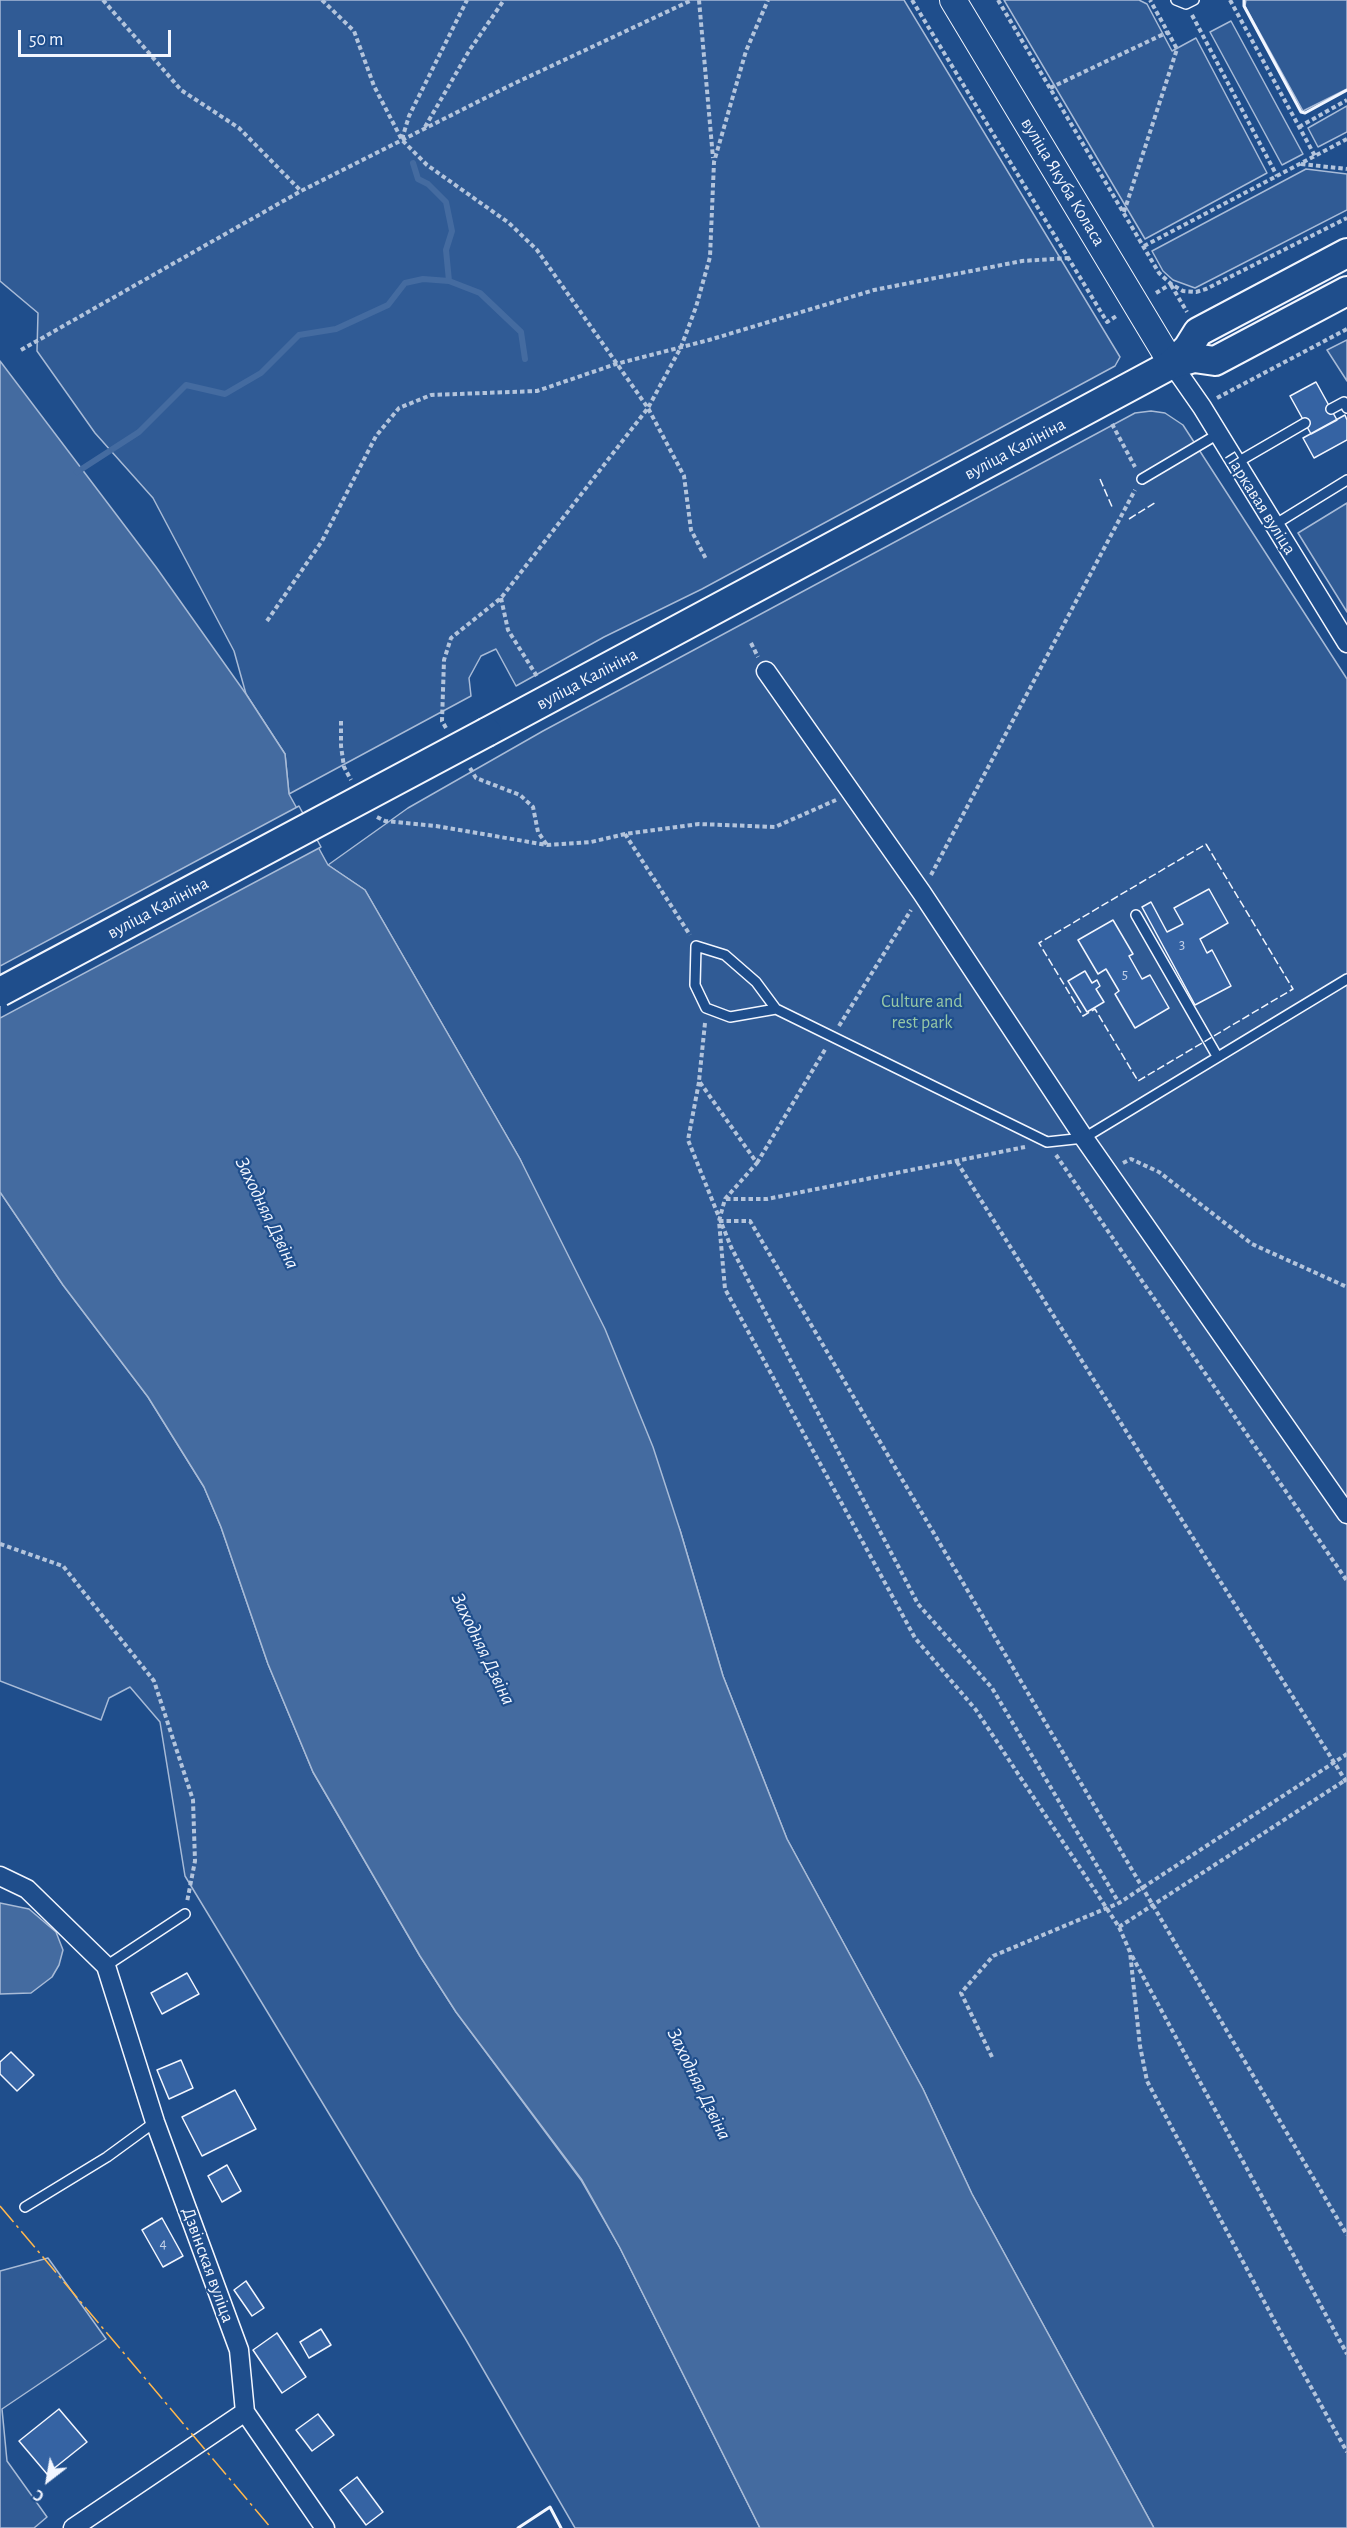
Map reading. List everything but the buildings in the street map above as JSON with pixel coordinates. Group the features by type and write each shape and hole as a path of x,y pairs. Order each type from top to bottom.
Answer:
{"main road":[{"name":"вуліца Калініна","path":"1172,364 1188,348 1198,332 1347,253"},
{"name":"вуліца Калініна","path":"0,992 1172,364 1194,358 1215,360 1347,291"}],"street":[{"name":"вуліца Якуба Коласа","path":"953,0 1172,364"},
{"name":"Паркавая вуліца","path":"1172,364 1347,643"},
{"path":"766,671 850,794 922,893 1106,1170 1347,1514"},
{"name":"Дзвінская вуліца","path":"0,1876 27,1889 106,1966 155,2122 239,2350 245,2412 325,2528"},
{"path":"73,2528 245,2412"}],"lane":[{"path":"1176,0 1190,2"},
{"path":"1331,410 1344,402 1347,408"},
{"path":"1236,463 1305,423"},
{"path":"1142,479 1218,434"},
{"path":"1274,525 1347,480"},
{"path":"1136,915 1217,1056"},
{"path":"776,1008 730,1017 706,1008 695,985 696,946 725,955 756,982 776,1008 832,1038 1047,1142 1084,1138 1347,979"},
{"path":"106,1966 185,1914"},
{"path":"25,2207 107,2157 155,2122"}],"path":[{"path":"104,0 181,90 239,128 301,191"},
{"path":"322,0 354,31 374,86 402,140 427,165 509,223 537,250 648,408 684,476 691,530 706,559"},
{"path":"402,140 409,116 467,0"},
{"path":"425,128 469,51 504,0"},
{"path":"21,350 301,191 425,128 692,0"},
{"path":"474,621 501,598 648,408 681,346 696,307 710,257 714,162 699,0"},
{"path":"714,162 746,51 768,0"},
{"path":"912,0 1107,322"},
{"path":"998,0 1159,273 1171,284 1183,291 1196,292 1206,289 1347,218"},
{"path":"1124,213 1177,49 1150,0"},
{"path":"1230,0 1315,156"},
{"path":"1190,2 1277,176"},
{"path":"1050,88 1167,32"},
{"path":"1299,127 1347,100"},
{"path":"1144,246 1347,139"},
{"path":"1300,164 1347,169"},
{"path":"267,621 322,541 376,436 399,408 430,395 537,392 616,364 709,340 874,290 1022,261 1068,258"},
{"path":"1232,390 1347,330"},
{"path":"1111,423 1142,479 922,893 757,1163 725,1199 720,1221 725,1289 915,1638 976,1710 1119,1927 1130,1952 1347,2354"},
{"path":"501,598 508,630 535,674"},
{"path":"341,721 340,747 344,767 353,785"},
{"path":"376,816 385,821 436,826 547,845 591,842 625,834 699,824 775,827 850,794"},
{"path":"625,834 696,946"},
{"path":"706,1008 699,1081 688,1140 736,1258 918,1604 992,1688 1119,1903"},
{"path":"699,1081 757,1163"},
{"path":"725,1199 767,1199 1047,1142 1347,1581"},
{"path":"1106,1170 1131,1159 1159,1172 1252,1244 1347,1287"},
{"path":"957,1161 1346,1781 1119,1927"},
{"path":"720,1221 750,1221 1347,2235"},
{"path":"0,1544 63,1566 154,1681 193,1800 195,1861 185,1914"},
{"path":"992,2057 961,1993 993,1956 1119,1903 1347,1754"},
{"path":"1130,1952 1140,2046 1147,2081 1347,2452"}],"shaded area":[{"path":"0,0 904,0 1120,357 1115,366 702,589 604,637 516,686 496,649 481,656 469,678 471,696 289,794 285,754 246,694 234,651 153,498 95,433 37,351 38,313 0,281"},
{"path":"1004,0 1139,0 1147,4 1172,51 1196,38 1267,173 1145,239"},
{"path":"1246,0 1347,0 1347,89 1303,111 1245,6"},
{"path":"1231,21 1303,154 1282,165 1210,32"},
{"path":"1347,106 1347,132 1318,147 1308,128"},
{"path":"1306,169 1347,174 1347,210 1195,288 1173,280 1163,271 1152,251"},
{"path":"1347,340 1347,381 1327,350"},
{"name":"Culture and rest park","path":"1151,411 1165,413 1183,425 1347,679 1347,2528 1154,2528 972,2194 923,2089 787,1839 723,1676 680,1530 520,1159 365,890 328,865 408,808 543,731 1135,413"},
{"path":"1347,503 1347,612 1298,533"},
{"path":"0,1192 63,1285 148,1397 204,1487 221,1527 268,1664 313,1772 420,1956 456,2012 581,2180 620,2248 760,2528 575,2528 465,2338 185,1876 160,1722 130,1687 109,1698 101,1720 0,1681"},
{"path":"48,2258 106,2339 2,2409 7,2461 47,2517 34,2528 0,2528 0,2271"}],"water":[{"name":"Заходняя Дзвіна","path":"0,361 156,567 246,694 285,754 289,794 328,865 365,890 520,1159 605,1329 653,1447 723,1676 787,1839 923,2089 972,2194 1154,2528 760,2528 620,2248 582,2180 456,2012 420,1956 313,1772 268,1664 221,1527 204,1487 148,1397 63,1285 0,1192"},
{"path":"0,1903 29,1909 56,1932 63,1950 59,1965 52,1977 31,1993 0,1994"}],"pier":[{"path":"299,806 321,847 0,1018 0,966"}],"waterway":[{"path":"413,163 418,179 428,184 446,202 452,231 446,250 449,281"},
{"path":"77,472 139,432 186,385 225,394 261,373 299,335 336,329 388,305 405,283 423,279 449,281 480,293 521,332 525,359"}],"fence":[{"path":"1100,479 1113,509"},
{"path":"1129,519 1156,502"},
{"path":"1206,844 1293,989 1138,1081 1095,1009 1083,1016 1039,943 1206,844"}],"wall":[{"path":"1244,0 1244,6 1301,112 1305,113 1347,90"},
{"path":"518,2528 550,2507 561,2528"}],"power":[{"path":"0,2206 271,2528"}]}
